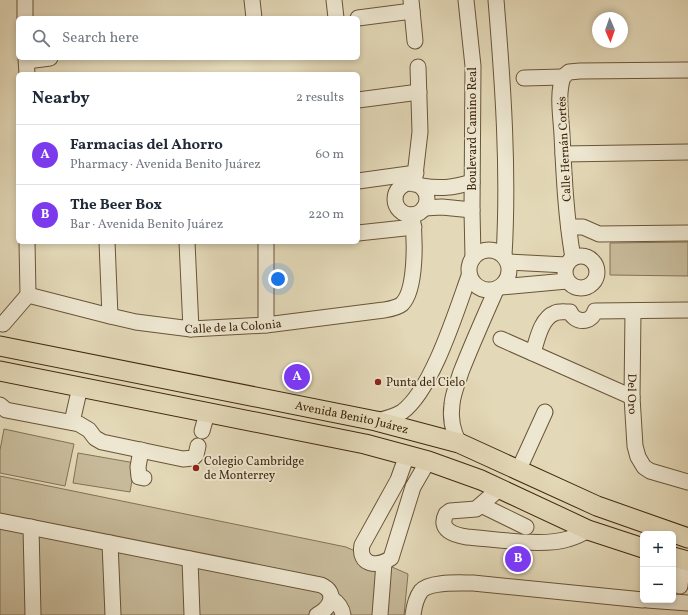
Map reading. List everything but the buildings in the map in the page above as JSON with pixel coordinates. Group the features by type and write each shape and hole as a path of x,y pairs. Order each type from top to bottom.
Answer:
{"main road":[{"name":"Avenida Benito Juárez","path":"0,346 376,421 459,443 597,506 688,538"},
{"name":"Avenida Benito Juárez","path":"0,371 365,444 407,455 481,480 588,530 640,547"},
{"path":"481,480 492,458"}],"street":[{"path":"25,0 25,16"},
{"path":"252,0 254,16"},
{"path":"334,0 336,16"},
{"name":"Boulevard Camino Real","path":"466,0 473,66 473,258"},
{"path":"459,443 453,432 452,404 454,392 469,351 498,288 508,279 510,273 506,259 507,199 496,0"},
{"path":"360,18 411,6 416,40"},
{"path":"27,64 42,60"},
{"path":"417,217 427,199 424,190 417,181 420,132 418,67"},
{"path":"524,78 563,77 570,72 580,71 688,70"},
{"name":"Calle Hernán Cortés","path":"563,77 560,86 560,97 569,228 569,262"},
{"path":"360,100 419,92"},
{"path":"563,154 688,152"},
{"path":"360,180 417,181 437,188 451,188 472,182"},
{"path":"417,181 405,184 401,187 395,200 399,209 417,217"},
{"path":"360,233 417,217 442,207 472,210"},
{"name":"Calle de la Colonia","path":"28,295 136,322 191,329 266,325 395,308 406,298 409,289 413,269 417,217"},
{"path":"569,228 583,227 600,234 688,233"},
{"path":"589,258 592,244 600,234"},
{"path":"3,324 28,295 27,244"},
{"path":"107,244 110,316"},
{"path":"187,244 191,329"},
{"path":"266,325 270,244"},
{"path":"488,250 500,253 506,259 569,262 578,256 589,258 594,261 598,271 597,276 591,286 595,311 591,318 583,321 575,318 570,312 569,283 485,290 475,285 470,276 469,267 473,258 477,254 488,250"},
{"path":"569,262 565,276 569,283 575,288 581,289 591,286"},
{"path":"376,421 401,412 417,396 444,344 470,276"},
{"path":"595,311 688,310"},
{"name":"Del Oro","path":"633,311 632,397 635,446 638,456 644,468 688,482"},
{"path":"533,353 540,331 550,315 557,312 570,312"},
{"path":"501,339 632,397"},
{"path":"72,422 80,387"},
{"path":"0,405 6,410 10,411 72,422 89,430 95,438 102,442 188,459 193,458 196,455 207,413"},
{"path":"519,470 545,412"},
{"path":"141,450 137,472 139,476 144,478"},
{"path":"407,455 398,480 362,545 361,551 365,561 373,564 384,563 391,558 413,487 428,461"},
{"path":"499,489 476,508 450,511 446,514 444,522 448,531 456,535 467,537 534,542 567,540 588,530"},
{"path":"481,505 526,527"},
{"path":"0,521 321,585 327,588 331,593 331,598 327,607 317,615"},
{"path":"31,527 33,615"},
{"path":"110,543 113,615"},
{"path":"190,559 192,615"},
{"path":"680,586 681,559"},
{"path":"380,615 384,563"},
{"path":"413,615 416,599 420,592 426,587 452,583 472,583 640,600"},
{"path":"331,598 339,603 343,611 343,615"},
{"path":"654,603 668,609 688,603"}],"shaded area":[{"path":"688,242 688,276 610,275 610,243"},
{"path":"4,429 74,444 65,486 0,473 0,450"},
{"path":"78,453 135,463 130,492 73,483"},
{"path":"0,476 346,547 408,574 404,615 0,615"}],"place":[{"name":"Farmacias del Ahorro","path":"297,377"},
{"name":"Punta del Cielo","path":"378,382"},
{"name":"Colegio Cambridge de Monterrey","path":"196,468"},
{"name":"The Beer Box","path":"518,559"}]}
